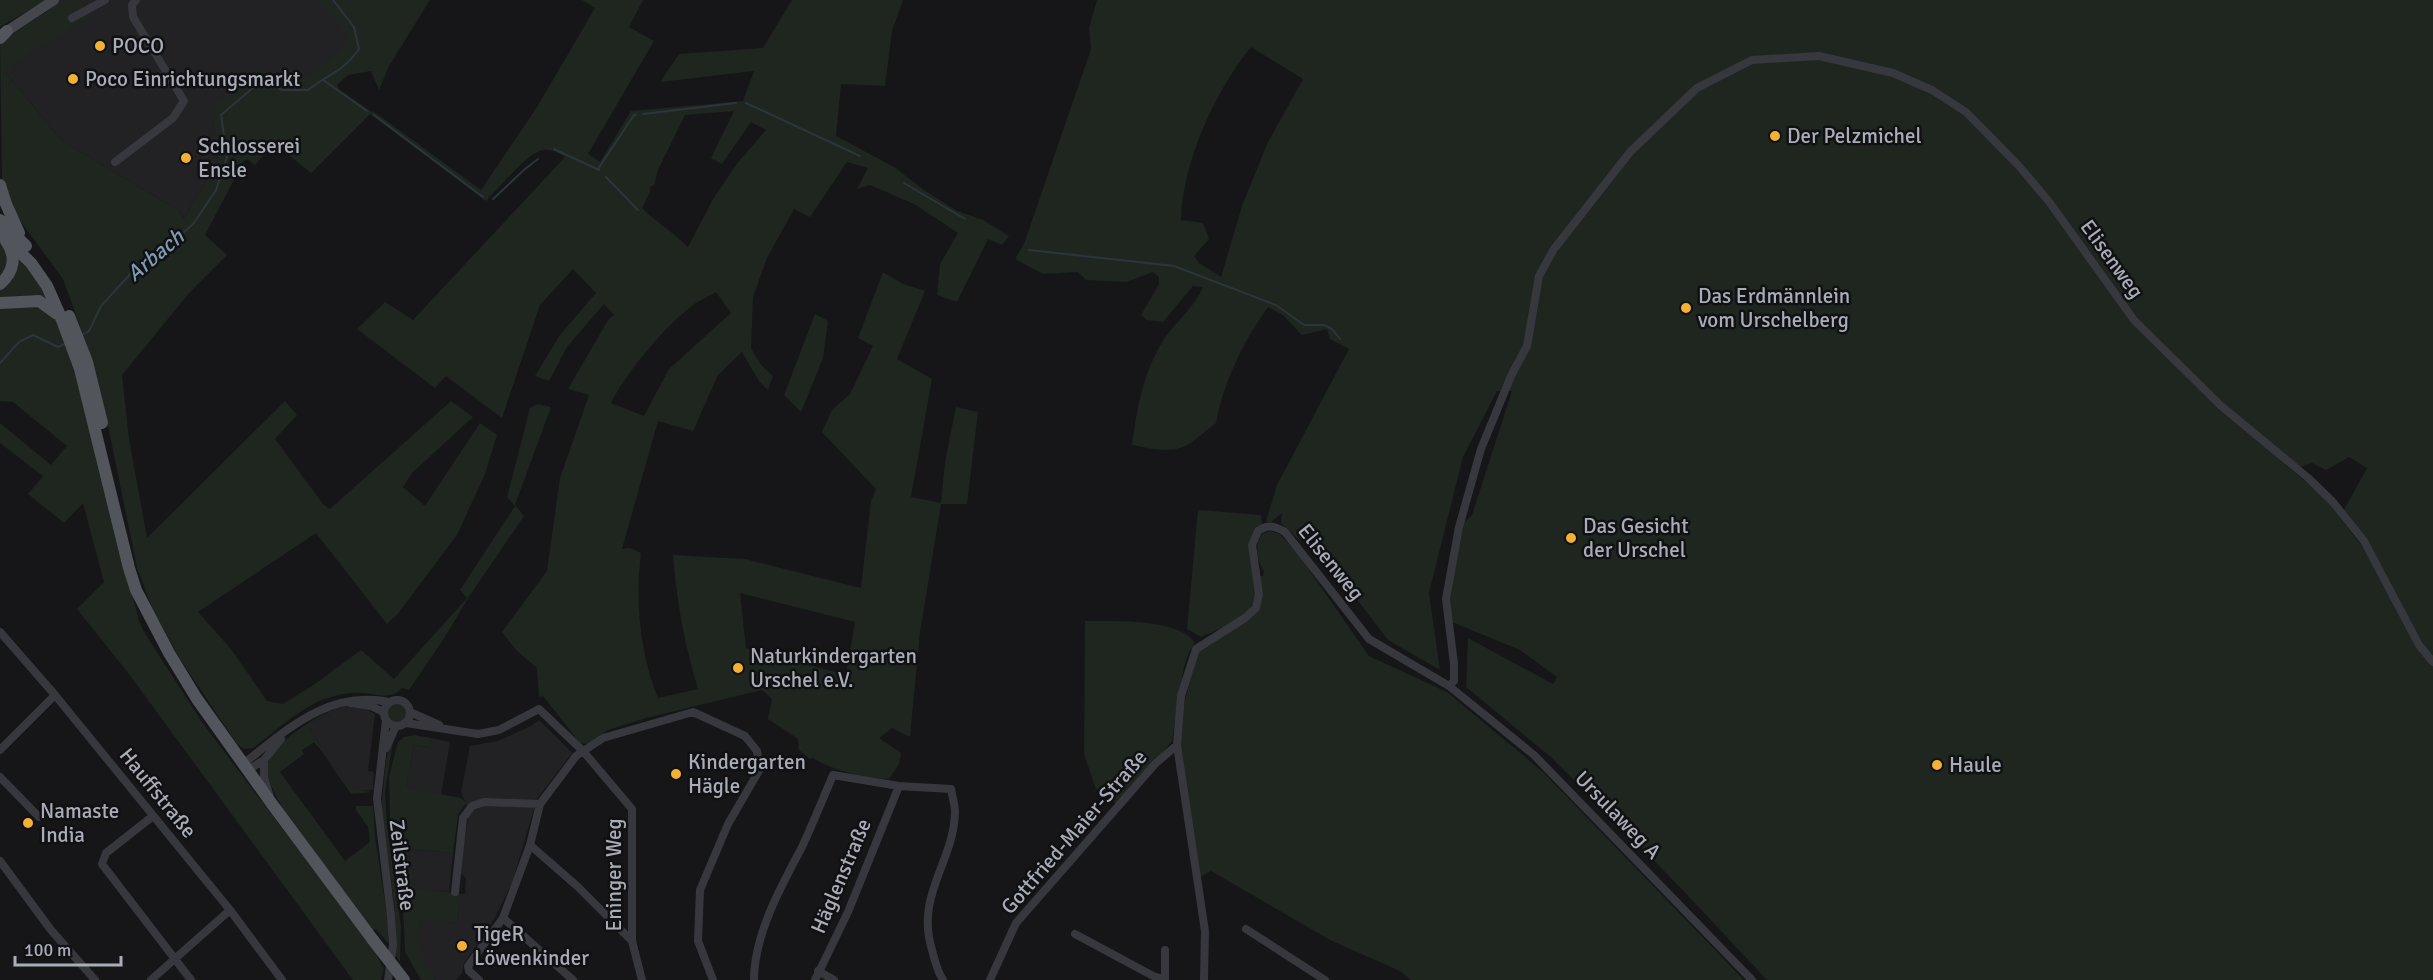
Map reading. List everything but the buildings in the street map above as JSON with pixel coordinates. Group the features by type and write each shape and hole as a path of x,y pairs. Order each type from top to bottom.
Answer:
{"main road":[{"path":"2,35 54,0"},
{"path":"0,185 23,242"},
{"path":"0,220 23,242 50,278 64,303 83,365 129,568 136,590 169,653 197,699 245,767 404,980"},
{"path":"0,233 31,263 47,286 83,365"},
{"path":"0,233 12,249 13,259 7,278 0,284"},
{"path":"0,303 39,301 54,310 64,325"}],"street":[{"path":"72,18 105,0"},
{"path":"115,162 173,118 184,101 133,17 132,5 136,0"},
{"name":"Elisenweg","path":"1204,980 1205,931 1177,745 1181,696 1196,649 1245,618 1256,608 1259,594 1252,545 1258,531 1264,527 1275,526 1285,532 1369,639 1449,686 1454,681 1454,664 1446,599 1459,527 1481,449 1511,376 1527,346 1539,276 1554,249 1630,152 1697,88 1752,60 1819,56 1893,73 1932,90 1966,112 2019,166 2050,203 2134,320 2220,405 2307,477 2332,501 2364,542 2419,645 2433,662"},
{"name":"Hauffstraße","path":"0,632 55,695 230,910 282,980"},
{"name":"Ursulaweg A","path":"1449,686 1550,770 1752,980"},
{"path":"0,750 55,695"},
{"path":"245,767 287,731 316,711 343,702 370,698 389,702 402,700 411,712 452,730"},
{"path":"343,702 371,706 383,712 386,720 396,726 406,723 452,730"},
{"path":"383,712 389,702"},
{"name":"Eninger Weg","path":"452,730 478,734 499,730 539,709 583,751 632,809 632,941 642,980"},
{"path":"406,723 411,712"},
{"path":"478,980 469,971 468,966 503,918 530,845 540,804 576,756 603,738 693,712 745,736 757,751 760,769 728,824 700,890 698,941 713,980"},
{"name":"Zeilstraße","path":"386,720 377,799 393,945 388,980"},
{"name":"Zeilstraße","path":"383,755 396,726"},
{"path":"245,767 264,760 287,731"},
{"name":"Gottfried-Maier-Straße","path":"990,980 1016,923 1155,764 1177,745"},
{"path":"264,760 264,777 272,804"},
{"path":"754,980 754,969 767,922 833,775 899,786 951,789 955,809 953,832 929,899 926,933 938,972 943,980"},
{"path":"0,777 39,817"},
{"name":"Häglenstraße","path":"815,980 848,912 899,786"},
{"path":"455,892 463,818 472,806 484,802 540,804"},
{"path":"153,816 106,853 102,864 173,960 191,980"},
{"path":"530,845 577,886 632,941"},
{"path":"0,861 51,930 94,980"},
{"path":"151,980 230,910"},
{"path":"503,918 573,980"},
{"path":"1246,929 1325,980"},
{"path":"1075,934 1155,977 1165,980 1165,950"},
{"path":"818,971 834,980"}],"shaded area":[{"path":"0,0 46,0 0,27"},
{"path":"57,0 333,0 355,41 313,87 211,108 218,161 184,218 178,210 62,141 5,72"},
{"path":"64,0 82,0 90,17 28,54 5,72 62,141 178,210 184,218 218,161 211,108 258,69 282,77 308,78 347,43 348,35 317,0 430,0 389,66 379,90 371,71 348,75 337,85 339,89 481,190 537,107 595,8 582,0 643,0 629,27 654,41 588,154 600,162 631,111 743,101 754,71 660,82 679,54 763,48 792,0 903,0 892,31 885,86 841,84 836,136 894,167 957,211 983,220 1009,236 1002,245 988,239 957,302 937,295 940,264 958,233 914,204 870,185 857,189 868,168 847,162 810,217 794,209 767,258 753,297 751,348 761,365 773,376 768,390 759,381 742,352 718,375 693,431 658,421 622,549 630,548 641,553 640,627 647,664 658,698 698,689 682,622 673,555 745,559 861,588 871,501 876,489 822,432 832,410 850,394 873,346 858,338 883,272 903,284 925,291 897,359 932,379 911,497 941,503 945,462 956,407 978,412 967,504 941,504 920,632 910,737 892,728 879,738 901,753 899,764 889,779 849,773 813,758 810,759 799,750 798,739 768,719 772,699 762,690 646,718 608,730 588,744 580,743 543,696 539,697 537,668 517,651 502,632 547,571 560,478 589,395 568,389 608,320 614,315 604,304 567,347 549,381 535,376 560,335 596,293 573,269 540,305 502,418 446,376 435,388 357,329 385,302 413,320 565,157 549,150 537,152 521,164 486,201 370,114 311,173 274,143 255,165 247,159 238,166 237,174 205,235 227,255 190,292 122,375 129,439 147,538 285,401 297,415 275,439 323,504 330,509 451,401 473,417 412,473 403,487 425,506 480,423 497,435 485,474 457,535 397,615 387,624 316,533 198,612 231,649 267,701 283,704 361,650 394,679 467,598 460,590 515,506 507,497 530,408 538,404 551,407 515,505 524,516 409,690 402,688 385,696 345,694 321,700 290,719 253,748 244,749 237,744 180,659 153,610 137,568 106,416 79,323 63,279 11,208 2,181 0,42","holes":["734,111 711,158 722,164 751,122 766,130 736,165 713,199 688,247 642,208 685,115","716,292 731,313 669,369 644,416 611,403 635,366 656,340 698,302","740,593 855,622 846,675 746,648"]},
{"path":"1097,0 2433,0 2433,980 1767,980 1677,884 1552,758 1466,687 1468,638 1553,684 1557,677 1520,650 1447,620 1446,599 1459,527 1472,515 1512,391 1497,391 1463,457 1429,593 1440,670 1388,640 1315,545 1298,539 1281,523 1282,513 1270,523 1266,521 1277,485 1349,349 1330,339 1327,329 1302,335 1283,315 1268,307 1250,334 1229,377 1216,423 1185,446 1172,450 1132,445 1139,402 1153,360 1167,335 1203,287 1193,286 1163,322 1147,320 1141,315 1159,284 1159,277 1153,272 1126,282 1086,280 1078,272 1043,274 1015,259 1024,244 1091,49 1089,28","holes":["1251,47 1303,79 1267,144 1242,206 1221,277 1199,263 1194,256 1209,239 1203,223 1181,220 1183,198 1194,152 1213,106","2287,456 2300,467 2312,463 2326,470 2349,457 2367,468 2344,510 2366,540 2360,544 2327,500 2281,461"]},
{"path":"0,239 8,258 6,268 0,278"},
{"path":"15,252 36,276 48,300 32,295 0,297 0,288"},
{"path":"39,304 57,320 76,377 139,621 144,632 202,722 373,949 384,968 381,980 353,980 129,674 77,609 104,582 83,503 64,523 28,494 43,476 0,443 0,423 51,465 67,446 13,402 0,401 0,306"},
{"path":"815,314 828,321 823,358 801,412 784,395"},
{"path":"1198,510 1261,515 1262,525 1255,531 1249,544 1256,591 1250,609 1234,622 1201,637 1187,629"},
{"path":"1270,531 1279,534 1296,551 1369,656 1447,692 1543,772 1744,980 1411,980 1400,971 1330,940 1211,871 1200,877 1180,747 1185,701 1197,652 1257,611 1260,576 1263,576 1264,571 1258,558 1257,548 1262,534"},
{"path":"1085,621 1128,621 1161,625 1187,635 1195,643 1184,667 1172,741 1118,805 1096,789 1084,754"},
{"path":"397,700 406,704 410,713 406,722 397,726 388,722 384,713 388,704"},
{"path":"344,706 366,709 375,714 368,771 374,772 373,790 356,791 350,788 319,748 321,747 309,729 310,723 328,715 330,717 327,712"},
{"path":"327,713 330,718 327,715 311,723 313,726 309,729 321,747 319,748 314,742 302,750 304,754 280,772 345,861 370,842 368,827 356,810 356,806 373,806 375,837 389,928 388,943 376,929 372,931 310,849 293,825 270,782 267,767 275,751 291,735"},
{"path":"539,720 572,753 537,799 512,883 490,927 464,963 462,973 456,980 436,980 422,963 418,951 421,918 457,923 461,894 465,894 466,878 459,872 469,812 461,792 470,746 498,741"},
{"path":"415,735 431,738 429,747 414,745 406,788 461,798 466,803 458,815 453,853 408,849 415,888 461,894 457,923 421,919 420,952 425,965 436,980 421,980 405,952 403,904 390,818 389,776 398,742 404,737"},
{"path":"431,738 450,742 441,796 406,788 414,745 428,747"},
{"path":"393,741 385,792 387,825 401,927 400,962 395,954 394,901 381,810 386,759"},
{"path":"324,755 352,789 373,792 351,794"},
{"path":"408,849 453,853 449,892 415,889"}],"waterway":[{"name":"Arbach","path":"80,336 89,331 101,306 145,258 169,246 194,223 216,190 227,157 221,115 255,86 269,84 282,90 308,90 353,57 359,49 354,27 333,0"},
{"path":"323,80 367,111"},
{"path":"643,114 736,103"},
{"path":"746,103 860,156"},
{"path":"374,115 483,197"},
{"path":"598,169 636,115"},
{"path":"554,149 599,170"},
{"path":"493,199 538,159"},
{"path":"606,177 638,210"},
{"path":"904,183 965,219"},
{"path":"1029,250 1174,266 1276,305 1304,325 1324,325 1332,329 1340,339"},
{"name":"Arbach","path":"0,363 19,342 33,335 58,347 67,343"}],"place":[{"name":"POCO","path":"100,46"},
{"name":"Poco Einrichtungsmarkt","path":"73,79"},
{"name":"Der Pelzmichel","path":"1775,136"},
{"name":"Schlosserei Ensle","path":"186,158"},
{"name":"Das Erdmännlein vom Urschelberg","path":"1686,308"},
{"name":"Das Gesicht der Urschel","path":"1571,538"},
{"name":"Naturkindergarten Urschel e.V.","path":"738,668"},
{"name":"Haule","path":"1937,765"},
{"name":"Kindergarten Hägle","path":"676,774"},
{"name":"Namaste India","path":"28,823"},
{"name":"TigeR Löwenkinder","path":"462,946"}]}
